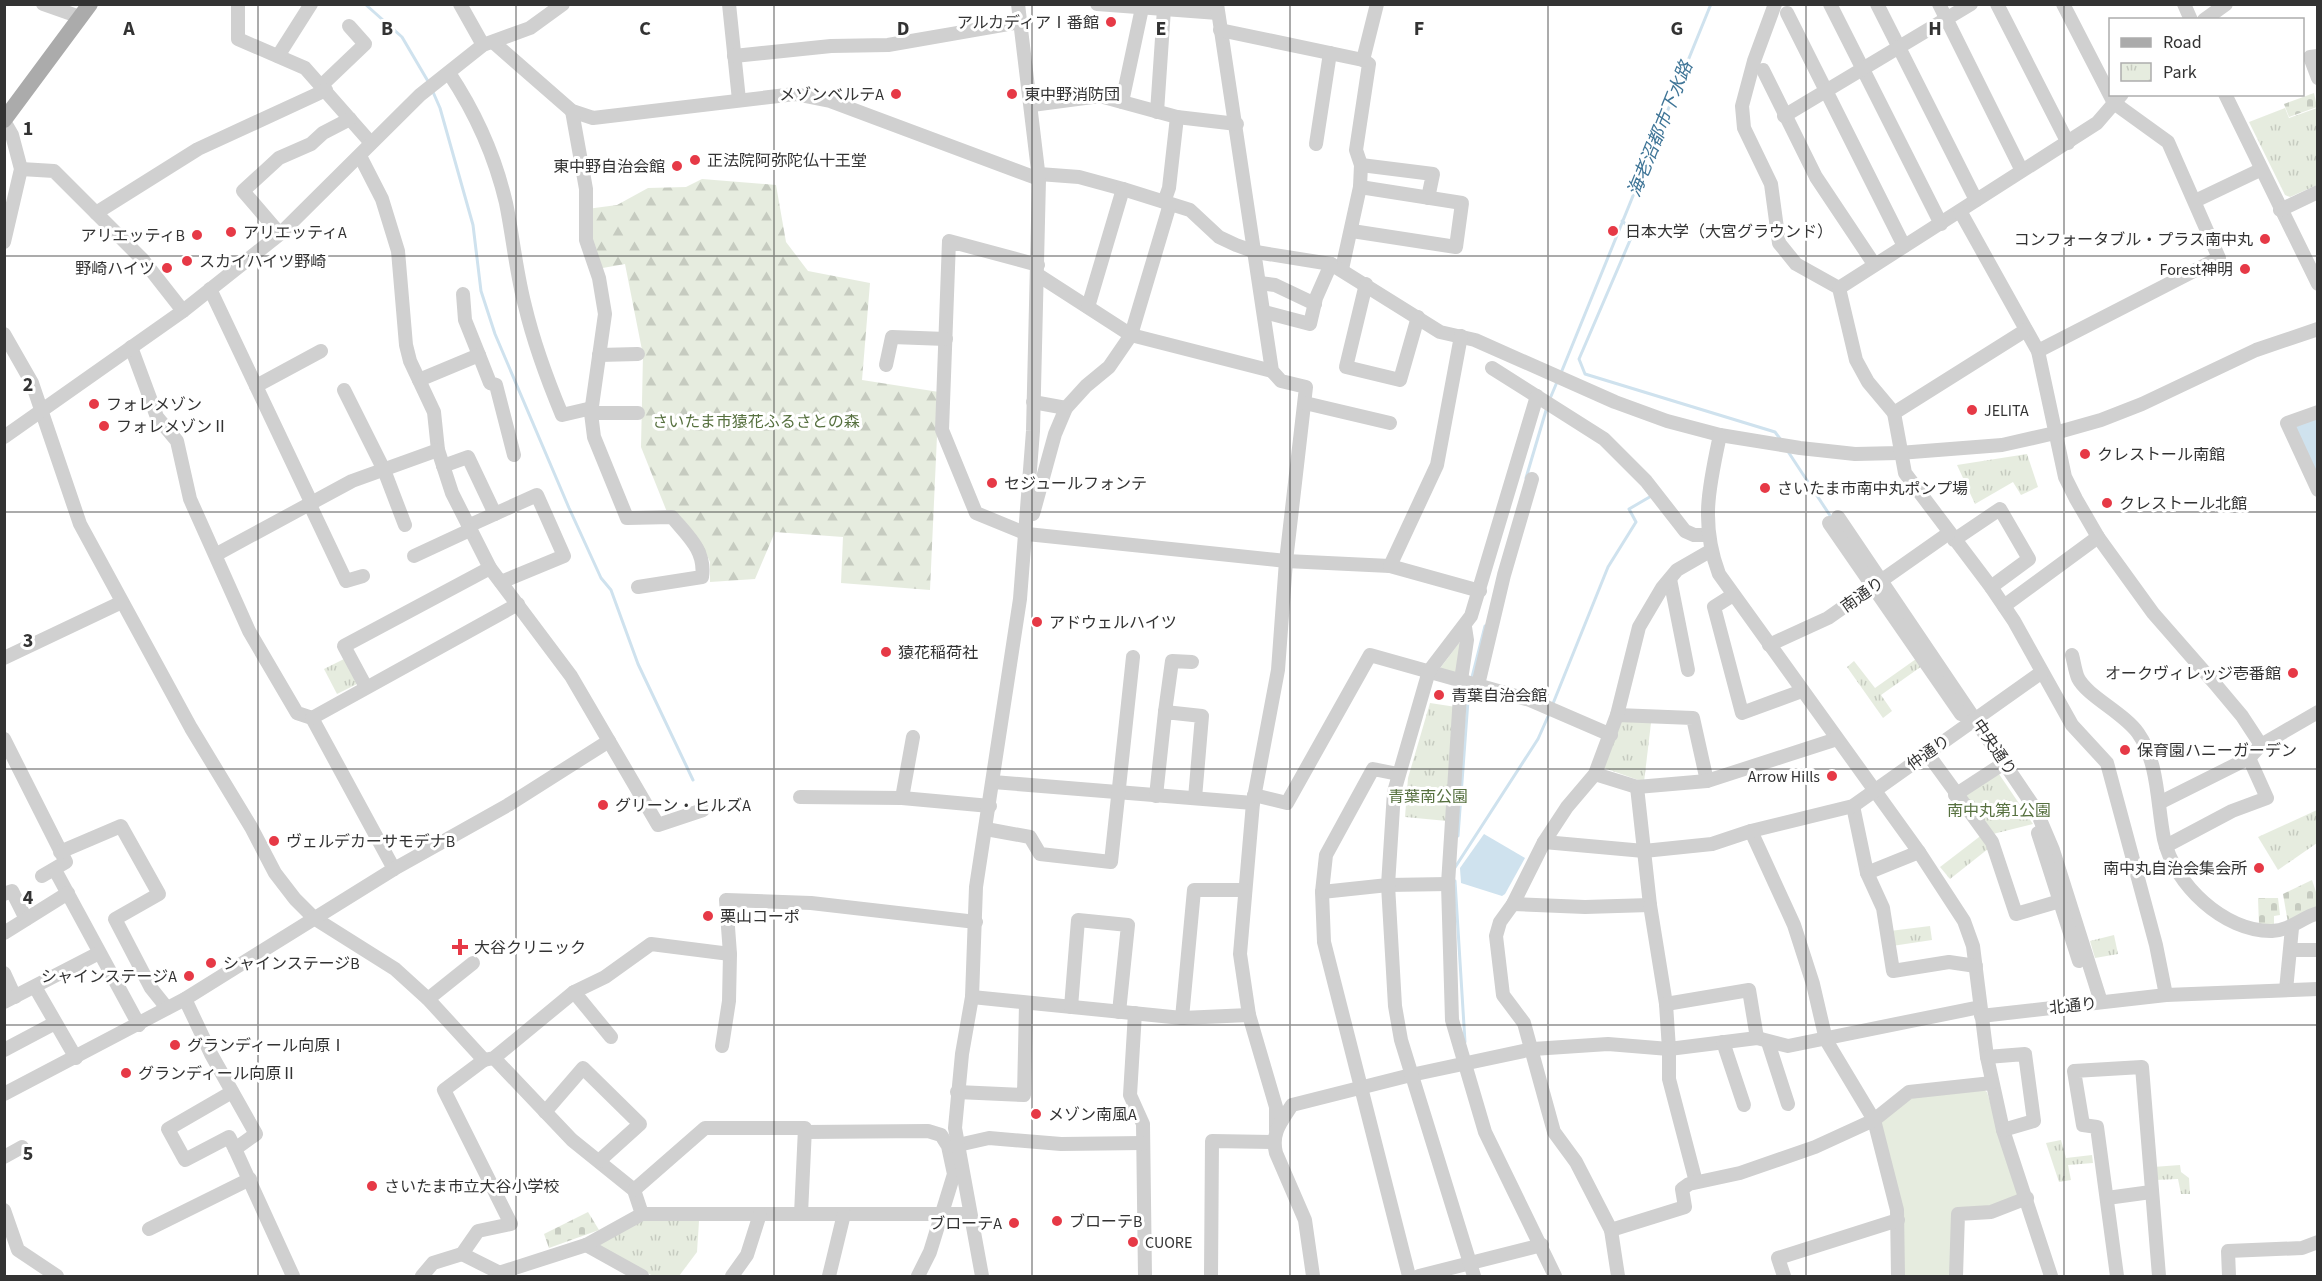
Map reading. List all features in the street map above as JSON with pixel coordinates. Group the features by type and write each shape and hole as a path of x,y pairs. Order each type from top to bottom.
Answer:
{"main road":[{"path":"4,121 85,11"}],"street":[{"path":"43,4 85,11"},
{"path":"238,4 238,39 305,68 371,143"},
{"path":"278,56 311,4"},
{"path":"460,4 488,44 572,111 593,118 795,94 830,101 1039,176 1079,177 1190,210 1219,237 1256,252 1337,267 1440,332 1475,340 1615,402 1667,421 1720,435 1855,454 2002,445 2055,433 2132,408 2256,350 2318,330"},
{"path":"4,437 183,311 280,234 420,95 488,44 530,28 563,4"},
{"path":"729,4 739,100"},
{"path":"982,1276 955,1118 972,997 976,887 990,806 1027,534 1038,270 1039,176 1018,4"},
{"path":"1097,4 1164,9 1217,9 1237,124 1272,371"},
{"path":"1363,60 1377,4"},
{"path":"1830,4 1941,224"},
{"path":"1877,4 1976,200"},
{"path":"1939,4 2021,169"},
{"path":"1784,116 1971,4"},
{"path":"1997,4 2068,142"},
{"path":"2063,4 2109,83"},
{"path":"2184,4 2190,18"},
{"path":"2207,18 2226,4"},
{"path":"1122,102 1142,8"},
{"path":"1157,112 1164,9"},
{"path":"1781,9 1826,91 1904,246"},
{"path":"1781,9 1754,61 1742,106 1744,128 1771,184 1779,243 1796,264 1839,288 1856,360 1868,382 1893,413 1903,474 1991,587 2072,725 2107,763 2156,945 2166,995"},
{"path":"734,57 831,46 888,45 1021,22"},
{"path":"96,213 198,149 324,88 365,44 349,26"},
{"path":"1220,30 1363,60 1369,64 1356,150 1361,165 1360,187 1352,231 1337,267 1315,304 1310,324 1264,312"},
{"path":"1316,144 1330,53"},
{"path":"2318,56 2310,57 2318,78"},
{"path":"1763,70 1816,177 1874,264"},
{"path":"449,73 471,105 483,132 502,189 524,305 542,367 562,415 592,411 638,413"},
{"path":"1032,105 1100,96 1177,117 1237,124"},
{"path":"2226,96 2260,170 2318,284"},
{"path":"1839,288 1941,224 2021,169 2097,123 2118,99 2168,142 2219,258 2038,351"},
{"path":"572,111 586,189 586,240 599,278 605,314 592,411 598,453 627,518 672,517 699,550 704,565 702,577 638,587"},
{"path":"1027,534 1055,434 1066,408 1086,386 1109,367 1131,335 1167,203 1177,117"},
{"path":"280,234 243,191 279,158 311,144 323,132 350,119"},
{"path":"4,121 12,135 21,170 4,242"},
{"path":"360,156 382,199 398,251 406,345 434,412 438,450 469,528 490,568 571,676 658,825 703,810"},
{"path":"1361,165 1433,174 1428,198"},
{"path":"21,170 54,171 143,260 183,311"},
{"path":"2195,201 2260,170"},
{"path":"1352,231 1456,247 1462,203 1360,187"},
{"path":"1088,307 1123,189"},
{"path":"2280,210 2318,192"},
{"path":"1960,211 2038,351 2065,477 2098,537 2153,613 2229,700 2261,745"},
{"path":"1312,1276 1305,1220 1274,1136 1276,1107 1249,1015 1240,954 1254,799 1278,670 1286,561 1306,387 1281,381 1272,371 1131,335 1038,270 949,241 942,430 976,513 1027,534 1286,561 1390,566 1480,591"},
{"path":"1260,284 1275,285 1315,304"},
{"path":"1366,284 1346,367 1400,380 1418,318"},
{"path":"210,290 346,581 363,576"},
{"path":"463,294 465,320 490,383 496,385 514,455"},
{"path":"1893,413 2026,330"},
{"path":"4,334 32,383 70,502 122,602 275,873 294,899 314,918 395,969 572,1140 634,1190 642,1214"},
{"path":"1390,566 1437,465 1461,336"},
{"path":"886,365 892,337 946,339"},
{"path":"131,347 157,417 177,441 190,499 217,554 249,631 297,713 312,718 394,869"},
{"path":"256,386 321,351"},
{"path":"599,355 638,354"},
{"path":"419,380 479,355"},
{"path":"1492,368 1604,439 1646,481 1685,531 1694,535 1708,535"},
{"path":"344,390 383,470 405,525"},
{"path":"1470,683 1504,575 1537,396"},
{"path":"1033,402 1066,408"},
{"path":"1305,403 1390,423"},
{"path":"2318,412 2287,423 2318,490"},
{"path":"1720,435 1706,501 1710,551 1719,574 1919,852 1964,921 1977,966 1987,1057 2003,1130 2051,1276"},
{"path":"217,554 352,481 438,450"},
{"path":"443,466 468,457 495,514"},
{"path":"1472,1270 1401,1040 1395,1006 1388,885 1394,792 1429,671 1465,627 1523,476"},
{"path":"414,556 537,495 564,556 501,582"},
{"name":"南通り","path":"1769,645 1828,618 1951,537 2000,509 2029,559 1991,587"},
{"name":"中央通り","path":"1834,520 2045,827 2097,1003"},
{"path":"2004,606 2098,537"},
{"path":"1618,1276 1611,1230 1576,1162 1554,1132 1524,1023 1503,995 1496,936 1500,922 1513,904 1544,842 1567,807 1595,774 1617,715 1639,627 1677,570 1710,551"},
{"path":"366,687 344,646 490,568"},
{"path":"1670,579 1688,670"},
{"path":"1733,595 1714,607 1742,713 1802,691"},
{"path":"4,658 122,602"},
{"path":"312,718 518,604"},
{"path":"1465,627 1470,683 1448,884 1452,1020 1485,1132 1542,1245 1555,1276"},
{"path":"993,782 1156,796 1254,799 1287,803 1370,655 1555,709 1611,735"},
{"path":"2072,656 2077,677 2085,688 2104,701 2138,733 2154,777 2166,846 2188,885 2216,913 2256,928 2271,931 2292,928 2318,913"},
{"path":"986,829 1030,837 1040,854 1111,862 1133,657"},
{"path":"1156,796 1172,661 1192,662"},
{"name":"仲通り","path":"1853,806 2042,672"},
{"path":"1165,712 1202,716 1195,798"},
{"path":"2159,803 2249,758 2261,745 2318,712"},
{"path":"1617,715 1693,718 1707,781"},
{"name":"中央通り","path":"1972,721 2036,826 2097,1003"},
{"path":"902,798 913,737"},
{"path":"4,739 66,862 49,873 68,893 139,1025"},
{"path":"1595,774 1637,787 1707,781 1837,739"},
{"path":"4,1094 185,999 394,869 508,804 609,741"},
{"path":"1927,753 1955,795 1992,842 2016,914 2060,901"},
{"path":"2166,846 2232,811 2267,798 2249,758"},
{"path":"1955,795 1998,767"},
{"path":"1398,774 1373,769 1326,855 1322,892 1324,942 1409,1276"},
{"path":"1637,787 1650,905 1666,1004 1671,1090 1696,1182"},
{"path":"800,797 902,798 990,806"},
{"path":"1544,842 1644,851 1712,844 1751,831 1853,806 1867,873 1883,908 1893,971 1949,962 1977,966"},
{"path":"60,852 121,826 159,894 115,919 151,988 167,1008"},
{"path":"1751,831 1794,925 1813,984 1826,1040 1874,1119 1893,1184 1898,1220 1898,1276"},
{"path":"1867,873 1919,852"},
{"path":"1322,892 1388,885 1448,884"},
{"path":"1182,1018 1194,890 1244,890"},
{"path":"4,894 12,891 26,920"},
{"path":"4,933 68,893"},
{"path":"722,1046 729,1001 730,954 726,900 810,903 976,922"},
{"path":"1513,904 1650,905"},
{"path":"1071,1007 1078,920 1128,925 1119,1012"},
{"path":"2286,990 2292,928"},
{"path":"422,1276 433,1263 462,1254 478,1231 511,1224 444,1090 489,1059 574,992 605,977 651,944 730,954"},
{"path":"2290,950 2318,950"},
{"path":"4,973 10,1000 99,953"},
{"path":"428,999 473,963"},
{"path":"35,987 76,1058"},
{"name":"北通り","path":"1274,1136 1292,1106 1463,1062 1533,1049 1608,1044 1669,1049 1723,1042 1763,1040 1788,1046 1981,1011 2097,1003 2166,995 2318,989"},
{"path":"1666,1004 1749,990 1763,1040 1788,1104"},
{"path":"574,992 611,1037"},
{"path":"972,997 1182,1018 1249,1015"},
{"path":"185,999 256,1134 235,1149"},
{"path":"957,1092 1024,1095 1026,1004"},
{"path":"1135,1013 1130,1095 1143,1124 1145,1276"},
{"path":"4,1050 55,1023"},
{"path":"1723,1042 1744,1105"},
{"path":"1987,1057 2025,1054 2034,1121 2003,1130"},
{"path":"2117,1276 2097,1127 2083,1125 2074,1071 2142,1067 2159,1276"},
{"path":"545,1112 583,1068 640,1124 599,1161"},
{"path":"1611,1230 1685,1207 1682,1188 1696,1182 1740,1173 1815,1148 1874,1119 1909,1092 1992,1083"},
{"path":"232,1092 168,1129 185,1160 229,1137 293,1276"},
{"path":"634,1190 705,1128 805,1128 801,1214"},
{"path":"805,1132 928,1131 940,1135 948,1146 954,1174 942,1214 918,1276"},
{"path":"1211,1276 1212,1141 1274,1136"},
{"path":"958,1145 989,1138 1061,1144 1143,1143"},
{"path":"4,1157 22,1147"},
{"path":"149,1229 250,1179"},
{"path":"2107,1198 2151,1192"},
{"path":"1956,1276 1958,1214 1991,1212 2027,1198"},
{"path":"4,1210 18,1250 57,1276"},
{"path":"462,1254 503,1275 586,1245 642,1214 970,1214"},
{"path":"732,1276 747,1255 760,1214"},
{"path":"829,1276 844,1214"},
{"path":"1784,1276 1778,1258 1898,1220"},
{"path":"2229,1276 2228,1251 2302,1248 2318,1242"},
{"path":"586,1245 642,1276"},
{"path":"1419,1276 1472,1270 1542,1245"}],"green space":[{"path":"2314,93 2317,107 2289,117 2284,104"},
{"path":"2285,108 2289,118 2317,108 2317,185 2290,197 2285,195 2249,122"},
{"name":"さいたま市猿花ふるさとの森","path":"702,179 776,185 786,242 808,271 870,283 862,380 939,392 930,590 841,583 843,537 775,532 755,579 710,582 710,562 704,549 667,512 641,447 643,355 625,264 597,269 587,209 617,205 648,188 686,187"},
{"path":"2027,454 2038,487 2021,495 2013,482 1975,504 1957,465"},
{"path":"1459,643 1464,645 1456,672 1441,672 1441,667"},
{"path":"346,658 357,684 337,694 324,669"},
{"path":"1916,659 1922,666 1881,695 1892,711 1883,718 1847,667 1854,661 1875,688"},
{"name":"青葉南公園","path":"1430,703 1456,707 1447,821 1405,817 1408,778"},
{"path":"1622,721 1651,723 1644,782 1604,768 1619,723"},
{"name":"南中丸第1公園","path":"1999,774 2033,824 1993,834 1966,795"},
{"path":"2317,810 2317,843 2278,870 2258,837"},
{"path":"1983,834 1993,845 1950,879 1940,867"},
{"path":"2312,880 2317,895 2317,908 2288,923 2283,894"},
{"path":"2258,898 2278,898 2280,915 2274,916 2274,925 2259,925"},
{"path":"1930,926 1932,940 1892,946 1890,931"},
{"path":"2114,935 2118,954 2095,958 2090,941"},
{"path":"1982,1089 1987,1092 2018,1196 1990,1208 1956,1210 1953,1276 1901,1276 1877,1122 1909,1096"},
{"path":"2061,1140 2066,1158 2092,1155 2093,1163 2068,1165 2071,1180 2059,1182 2046,1143"},
{"path":"2180,1165 2181,1172 2189,1178 2190,1194 2181,1194 2178,1179 2155,1180 2153,1167"},
{"path":"588,1212 599,1230 549,1248 544,1234"},
{"path":"637,1218 699,1221 697,1252 679,1276 653,1276 597,1245"}],"water":[{"path":"2317,418 2317,476 2295,427"},
{"path":"1484,834 1525,858 1502,896 1461,883 1460,868"}],"waterway":[{"path":"365,4 402,37 429,83"},
{"name":"海老沼都市下水路","path":"1561,373 1711,4"},
{"path":"433,92 440,108 473,225 481,291 495,334 569,508 601,578 611,590 638,664 693,780"},
{"path":"1622,221 1634,231 1579,359 1585,374 1775,432 1781,440"},
{"path":"1549,401 1557,382"},
{"path":"1526,478 1547,407"},
{"path":"1787,450 1833,520"},
{"path":"1552,706 1608,567 1636,522 1629,509 1653,495"},
{"path":"1471,681 1485,626"},
{"path":"1458,836 1469,687"},
{"path":"1454,869 1538,739 1550,712"},
{"path":"1455,881 1465,1042"}],"place":[{"name":"アルカディアⅠ番館","path":"1111,22"},
{"name":"メゾンベルテA","path":"896,94"},
{"name":"東中野消防団","path":"1012,94"},
{"name":"正法院阿弥陀仏十王堂","path":"695,160"},
{"name":"東中野自治会館","path":"677,166"},
{"name":"日本大学（大宮グラウンド）","path":"1613,231"},
{"name":"アリエッティA","path":"231,232"},
{"name":"アリエッティB","path":"197,235"},
{"name":"コンフォータブル・プラス南中丸","path":"2265,239"},
{"name":"スカイハイツ野崎","path":"187,261"},
{"name":"野崎ハイツ","path":"167,268"},
{"name":"Forest神明","path":"2245,269"},
{"name":"フォレメゾン","path":"94,404"},
{"name":"JELITA","path":"1972,410"},
{"name":"フォレメゾンⅡ","path":"104,426"},
{"name":"クレストール南館","path":"2085,454"},
{"name":"セジュールフォンテ","path":"992,483"},
{"name":"さいたま市南中丸ポンプ場","path":"1765,488"},
{"name":"クレストール北館","path":"2107,503"},
{"name":"アドウェルハイツ","path":"1037,622"},
{"name":"猿花稲荷社","path":"886,652"},
{"name":"オークヴィレッジ壱番館","path":"2293,673"},
{"name":"青葉自治会館","path":"1439,695"},
{"name":"保育園ハニーガーデン","path":"2125,750"},
{"name":"Arrow Hills","path":"1832,776"},
{"name":"グリーン・ヒルズA","path":"603,805"},
{"name":"ヴェルデカーサモデナB","path":"274,841"},
{"name":"南中丸自治会集会所","path":"2259,868"},
{"name":"栗山コーポ","path":"708,916"},
{"name":"大谷クリニック","path":"460,947"},
{"name":"シャインステージB","path":"211,963"},
{"name":"シャインステージA","path":"189,976"},
{"name":"グランディール向原Ⅰ","path":"175,1045"},
{"name":"グランディール向原Ⅱ","path":"126,1073"},
{"name":"メゾン南風A","path":"1036,1114"},
{"name":"さいたま市立大谷小学校","path":"372,1186"},
{"name":"ブローテB","path":"1057,1221"},
{"name":"ブローテA","path":"1014,1223"},
{"name":"CUORE","path":"1133,1242"}]}
